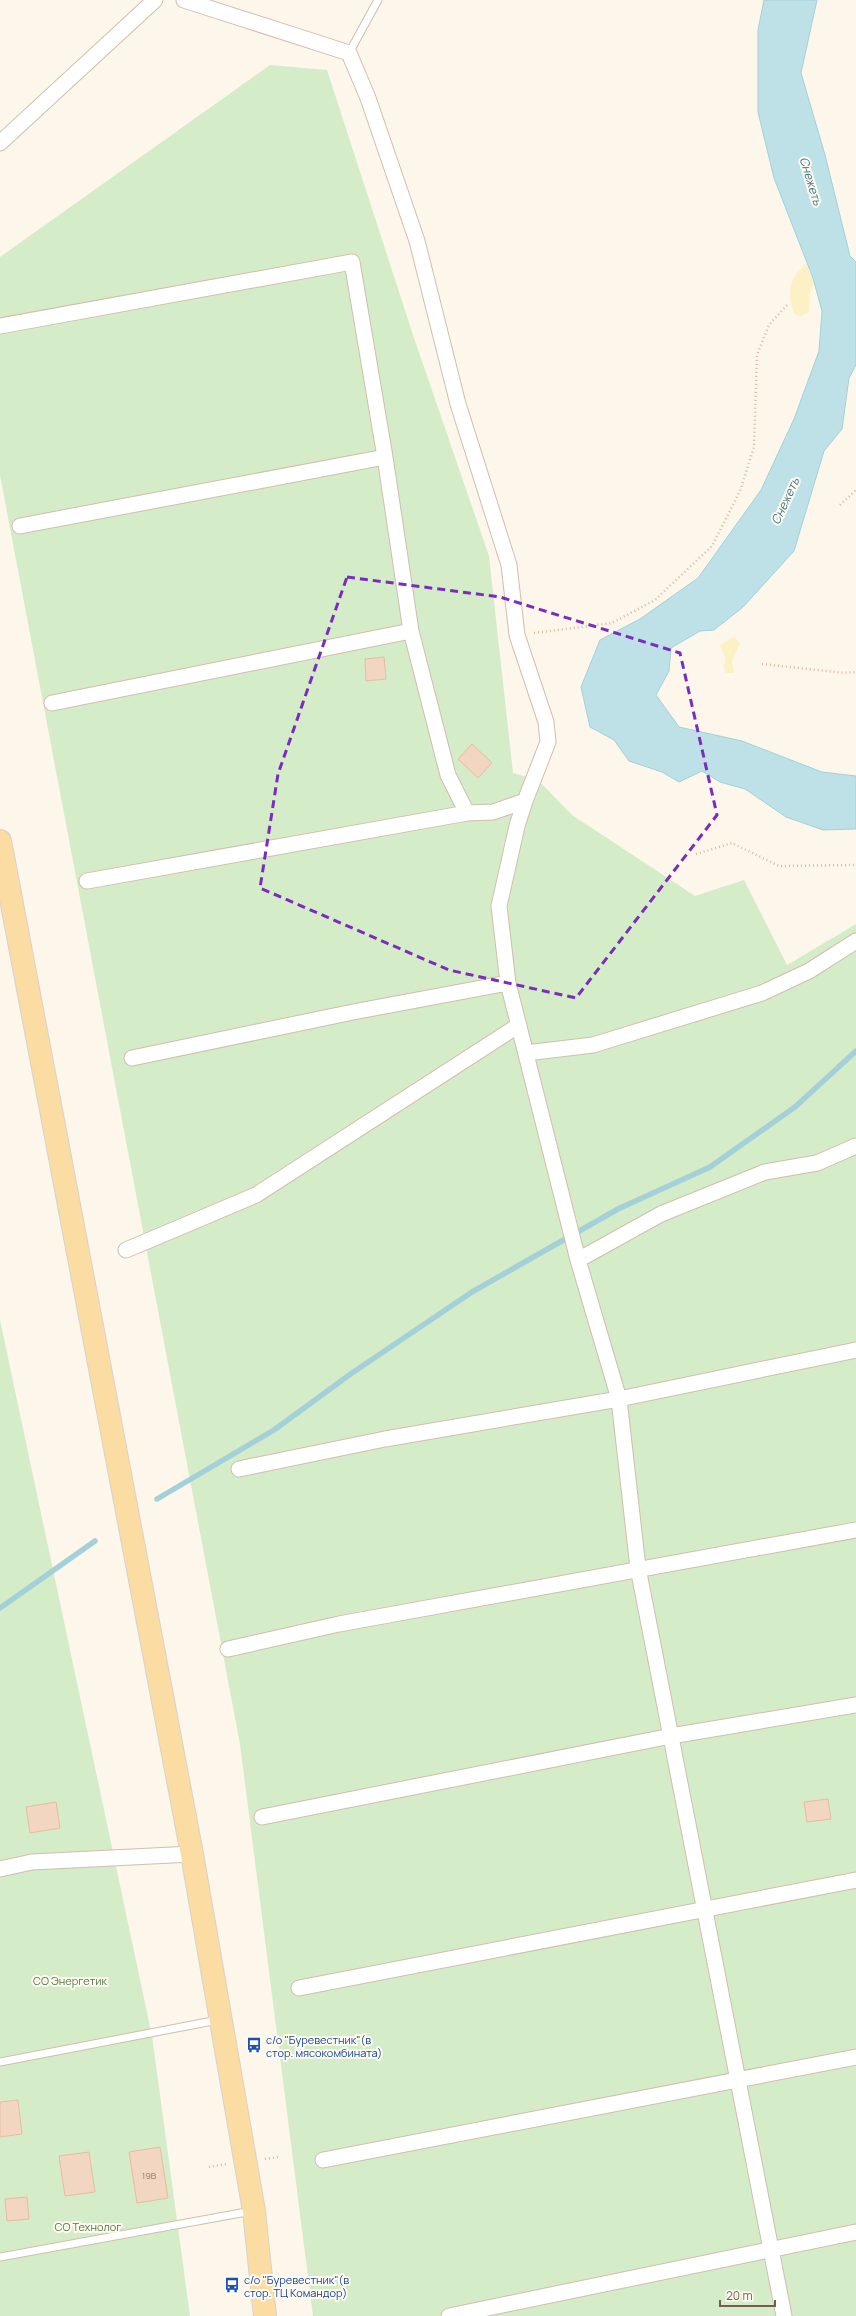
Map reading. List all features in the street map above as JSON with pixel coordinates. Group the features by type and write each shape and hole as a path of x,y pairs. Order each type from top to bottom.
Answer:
{"main road":[{"path":"0,841 192,1854 254,2211 265,2316"}],"street":[{"path":"0,143 155,0"},
{"path":"184,0 349,53 368,98 417,241 458,404 509,565 517,635 546,722 548,742 517,826 499,906 508,984 578,1260 619,1399 638,1568 784,2316"},
{"path":"0,326 352,262 385,457 411,631 448,775 467,813"},
{"path":"20,526 385,457"},
{"path":"52,703 411,631"},
{"path":"87,881 467,813 493,812 525,801"},
{"path":"526,1054 593,1045 762,993 809,971 856,941"},
{"path":"132,1058 358,1011 508,984"},
{"path":"126,1250 256,1195 519,1025"},
{"path":"578,1260 662,1214 765,1172 817,1163 856,1146"},
{"path":"238,1469 385,1439 619,1399 856,1350"},
{"path":"228,1649 339,1624 638,1568 856,1530"},
{"path":"262,1817 671,1736 856,1705"},
{"path":"0,1869 32,1862 192,1854"},
{"path":"299,1988 856,1880"},
{"path":"323,2160 856,2057"},
{"path":"449,2316 770,2248 856,2232"}],"lane":[{"path":"349,53 378,0"},
{"path":"0,2062 220,2020"},
{"path":"0,2257 254,2211"}],"path":[{"path":"517,635 612,623 655,600 712,546 740,491 754,447 757,355 769,325 787,305"},
{"path":"840,505 856,490"},
{"path":"762,664 845,673 856,672"},
{"path":"696,854 732,843 779,866 856,865"}],"highlighted area":[{"path":"347,577 500,597 680,653 717,815 576,998 449,970 260,888 278,774"}],"green space":[{"path":"270,65 327,70 413,335 489,556 513,773 538,780 572,815 695,896 744,880 787,965 856,924 856,2316 313,2316 240,1744 0,475 0,257"},
{"path":"0,1320 152,2036 190,2316 0,2316"}],"sand":[{"path":"806,263 814,283 810,293 809,312 801,316 794,314 790,299 790,292 796,274"},
{"path":"734,637 740,643 732,661 734,673 726,673 723,666 726,661 720,645"}],"water":[{"name":"Снежеть","path":"764,0 817,0 801,73 825,155 850,256 856,262 856,365 849,378 842,429 824,451 794,551 743,607 714,630 700,631 671,648 669,671 656,695 679,727 742,741 822,772 856,776 856,829 823,830 786,817 745,789 720,782 702,771 679,782 662,772 629,761 614,740 590,727 581,687 600,640 640,619 698,578 761,490 794,419 819,351 822,311 813,278 774,178 758,112 758,30"}],"building":[{"path":"384,657 386,679 366,681 365,659"},
{"path":"472,744 492,763 478,778 458,759"},
{"path":"828,1799 831,1819 807,1822 804,1802"},
{"path":"56,1802 60,1828 30,1833 26,1807"},
{"path":"18,2100 22,2134 0,2137 0,2102"},
{"path":"160,2147 168,2198 137,2203 129,2152"},
{"path":"89,2152 95,2192 65,2196 59,2156"},
{"path":"27,2197 29,2219 7,2221 5,2199"}],"waterway":[{"path":"157,1499 274,1430 352,1373 472,1292 618,1209 710,1167 795,1107 856,1051"},
{"path":"0,1608 95,1541"}],"place":[{"name":"с/о \"Буревестник\"(в стор. мясокомбината)","path":"254,2045"},
{"name":"с/о \"Буревестник\"(в стор. ТЦ Командор)","path":"232,2285"}],"park label":[{"name":"СО Энергетик","path":"70,1980"},
{"name":"СО Технолог","path":"88,2226"}]}
